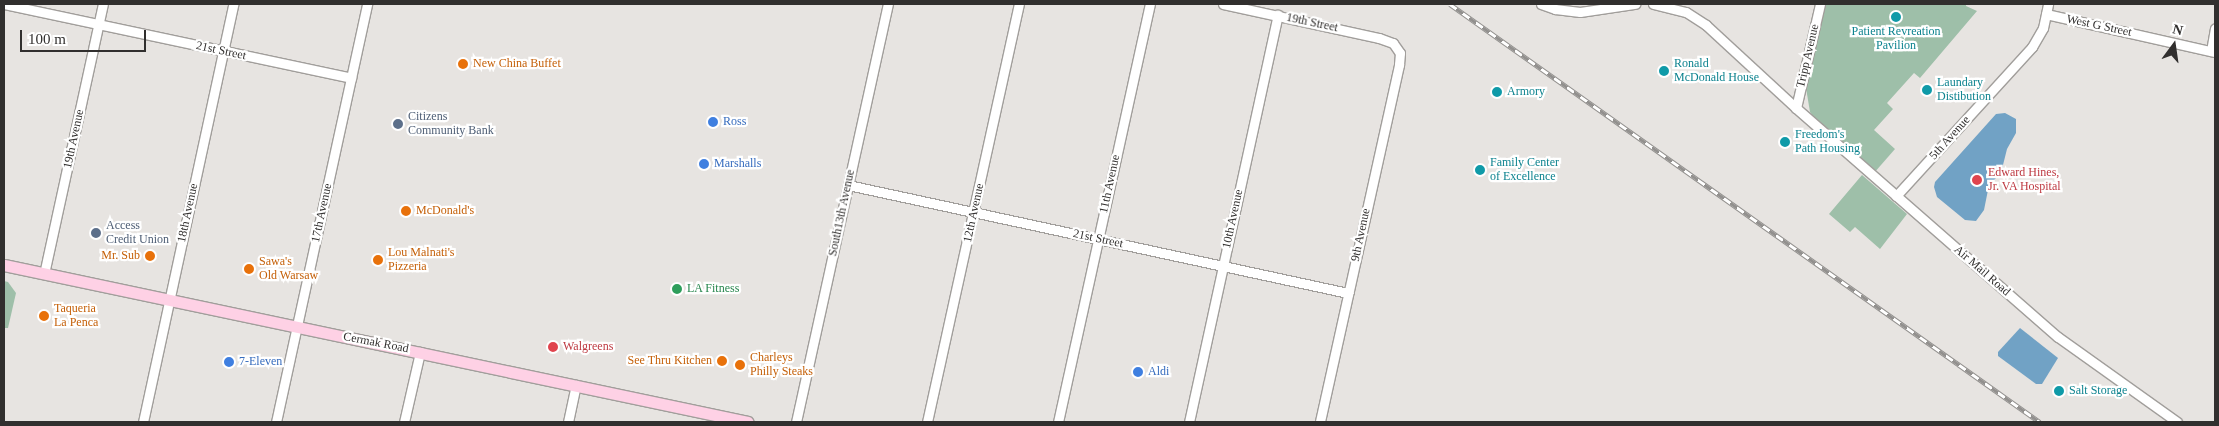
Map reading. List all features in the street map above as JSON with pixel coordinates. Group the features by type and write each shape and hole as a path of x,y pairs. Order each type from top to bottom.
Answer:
{"main road":[{"name":"Cermak Road","path":"4,265 748,422"}],"street":[{"name":"21st Street","path":"4,4 351,78"},
{"name":"19th Avenue","path":"44,274 104,4"},
{"name":"18th Avenue","path":"143,422 233,4"},
{"name":"17th Avenue","path":"276,422 367,4"},
{"name":"South13th Avenue","path":"796,422 888,4"},
{"name":"12th Avenue","path":"927,422 1019,4"},
{"name":"11th Avenue","path":"1058,422 1150,4"},
{"name":"19th Street","path":"1223,4 1379,38 1393,43 1398,48"},
{"path":"1541,4 1555,9 1580,12 1635,4"},
{"name":"Air Mail Road","path":"1653,4 1686,12 1700,21 1796,108 2058,337 2177,422"},
{"name":"Tripp Avenue","path":"1796,108 1820,4"},
{"name":"5th Avenue","path":"1896,196 2032,48 2040,37 2048,4"},
{"name":"West G Street","path":"2046,14 2213,51"},
{"name":"10th Avenue","path":"1189,422 1278,15"},
{"path":"2213,51 2215,28"},
{"name":"9th Avenue","path":"1320,422 1400,65 1401,58 1398,48"},
{"name":"21st Street","path":"848,185 1348,293"},
{"path":"404,422 420,352"},
{"path":"568,422 576,385"}],"green space":[{"path":"1824,4 1966,4 1966,6 1977,11 1920,78 1914,73 1887,103 1893,109 1874,130 1895,149 1874,173 1818,123 1810,112 1806,88"},
{"path":"1862,175 1907,214 1880,249 1855,227 1850,232 1829,214"},
{"path":"4,281 8,282 16,293 8,328 4,328"}],"water":[{"path":"2005,113 2016,119 2016,133 2007,149 2001,173 1989,185 1984,210 1976,221 1965,220 1937,197 1934,187 1935,182 1996,114"},
{"path":"2020,328 2058,358 2042,384 2036,384 1998,356 1998,352"}],"railway":[{"path":"1450,4 2040,422"}],"place":[{"name":"Patient Revreation Pavilion","path":"1896,17"},
{"name":"New China Buffet","path":"463,64"},
{"name":"Ronald McDonald House","path":"1664,71"},
{"name":"Laundary Distibution","path":"1927,90"},
{"name":"Armory","path":"1497,92"},
{"name":"Ross","path":"713,122"},
{"name":"Citizens Community Bank","path":"398,124"},
{"name":"Freedom's Path Housing","path":"1785,142"},
{"name":"Marshalls","path":"704,164"},
{"name":"Family Center of Excellence","path":"1480,170"},
{"name":"Edward Hines, Jr. VA Hospital","path":"1977,180"},
{"name":"McDonald's","path":"406,211"},
{"name":"Access Credit Union","path":"96,233"},
{"name":"Mr. Sub","path":"150,256"},
{"name":"Lou Malnati's Pizzeria","path":"378,260"},
{"name":"Sawa's Old Warsaw","path":"249,269"},
{"name":"LA Fitness","path":"677,289"},
{"name":"Taqueria La Penca","path":"44,316"},
{"name":"Walgreens","path":"553,347"},
{"name":"See Thru Kitchen","path":"722,361"},
{"name":"7-Eleven","path":"229,362"},
{"name":"Charleys Philly Steaks","path":"740,365"},
{"name":"Aldi","path":"1138,372"},
{"name":"Salt Storage","path":"2059,391"}]}
